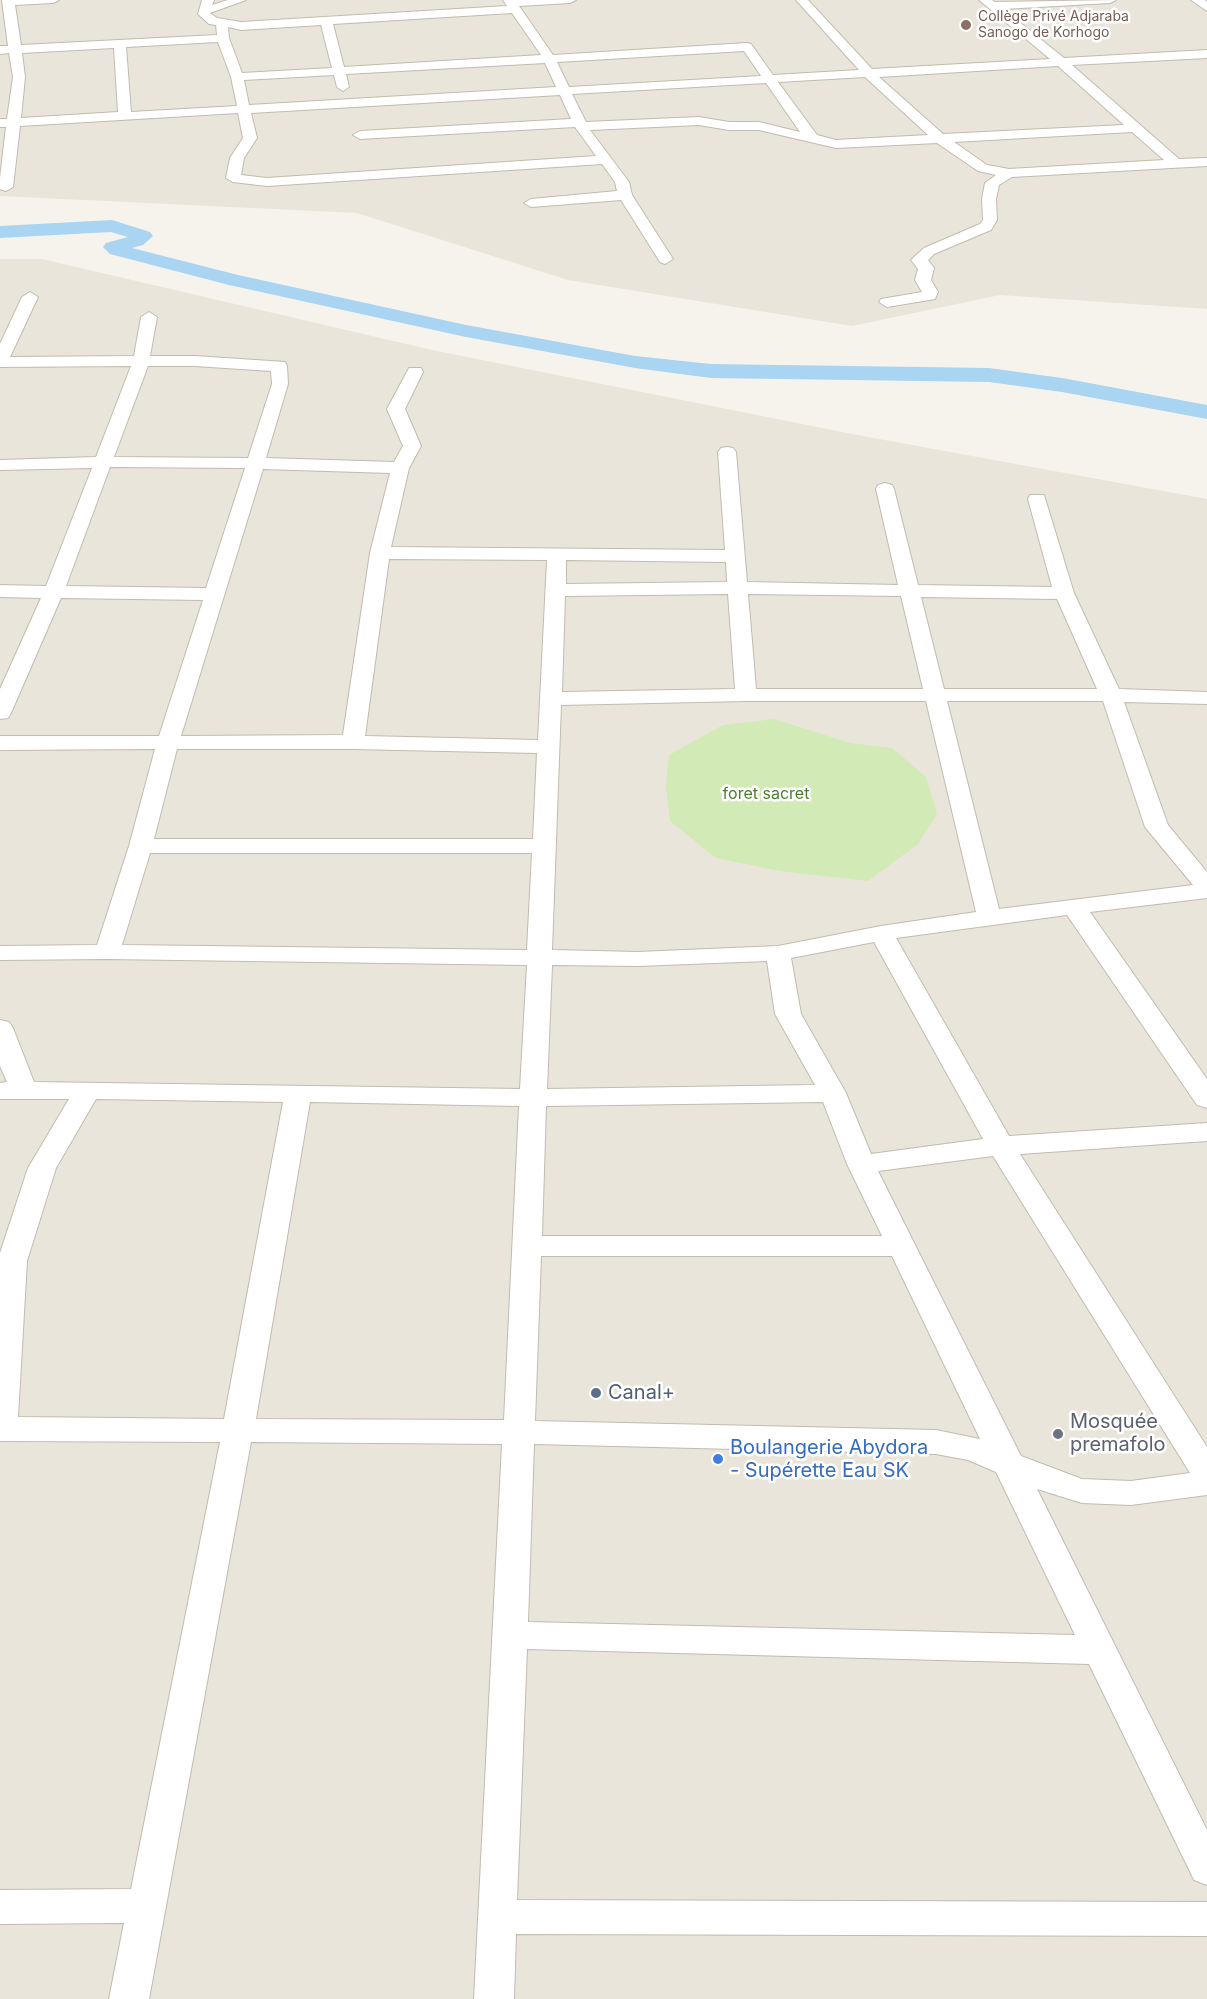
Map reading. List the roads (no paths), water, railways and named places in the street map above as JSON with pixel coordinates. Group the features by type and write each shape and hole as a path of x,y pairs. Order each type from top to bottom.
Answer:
{"street":[{"path":"6,187 6,123 19,77 7,50 8,1 53,0"},
{"path":"240,0 206,5 204,14 213,21 241,27 570,0"},
{"path":"802,0 868,73 938,138 984,168 1009,173 1207,162"},
{"path":"989,3 1110,0"},
{"path":"1197,0 1207,7"},
{"path":"989,3 1061,62 1175,163"},
{"path":"512,4 550,60 580,125 622,182 625,195 665,259"},
{"path":"326,21 338,72 355,124"},
{"path":"222,23 223,38 237,77 250,138 237,158 233,178 267,182 372,170 606,160"},
{"path":"7,50 223,38"},
{"path":"120,45 125,116"},
{"path":"237,77 747,47 813,140"},
{"path":"355,124 563,91 1207,54"},
{"path":"6,123 244,109 355,124 580,125 699,121 729,126 759,126 836,144 1135,128"},
{"path":"887,302 929,296 930,292 923,280 926,268 919,260 929,251 986,227 990,220 988,199 992,183 1009,173"},
{"path":"531,203 625,195"},
{"path":"30,297 0,362 195,361 279,366 280,384 168,743 141,846 107,952"},
{"path":"0,713 53,593 141,362 149,317"},
{"path":"353,742 380,553 400,468 412,446 396,409 415,372"},
{"path":"727,452 746,695"},
{"path":"0,465 103,462 255,463 400,468"},
{"path":"885,489 989,916"},
{"path":"1037,499 1065,594 1111,695 1157,827 1207,889"},
{"path":"380,553 735,556"},
{"path":"494,1999 557,555"},
{"path":"555,590 738,588 1065,594"},
{"path":"0,591 214,594"},
{"path":"551,699 746,695 1111,695 1207,698"},
{"path":"0,743 353,742 549,747"},
{"path":"141,846 545,846"},
{"path":"0,953 107,952 638,959 778,953 881,933 989,916 1207,889"},
{"path":"1073,906 1207,1100"},
{"path":"881,933 1001,1146 1207,1473"},
{"path":"778,953 788,1014 833,1093 861,1164 1207,1868"},
{"path":"0,1028 15,1071 13,1091 88,1090 533,1098 833,1093"},
{"path":"88,1090 42,1168 12,1261 1,1429 519,1432 936,1442 974,1449 1035,1476 1082,1491 1131,1493 1207,1483"},
{"path":"129,1999 238,1429 298,1095"},
{"path":"861,1164 1001,1146 1207,1132"},
{"path":"527,1246 903,1246"},
{"path":"510,1635 1100,1650"},
{"path":"0,1907 147,1906"},
{"path":"498,1917 1207,1919"}],"waterway":[{"path":"0,232 112,226 143,236 136,241 113,247 117,250 236,281 466,331 635,362 711,371 989,375 1062,385 1207,412"}],"place":[{"name":"Collège Privé Adjaraba Sanogo de Korhogo","path":"966,25"},
{"name":"Canal+","path":"596,1393"},
{"name":"Mosquée premafolo","path":"1058,1434"},
{"name":"Boulangerie Abydora - Supérette Eau SK","path":"718,1459"}],"park label":[{"name":"foret sacret","path":"766,794"}]}
